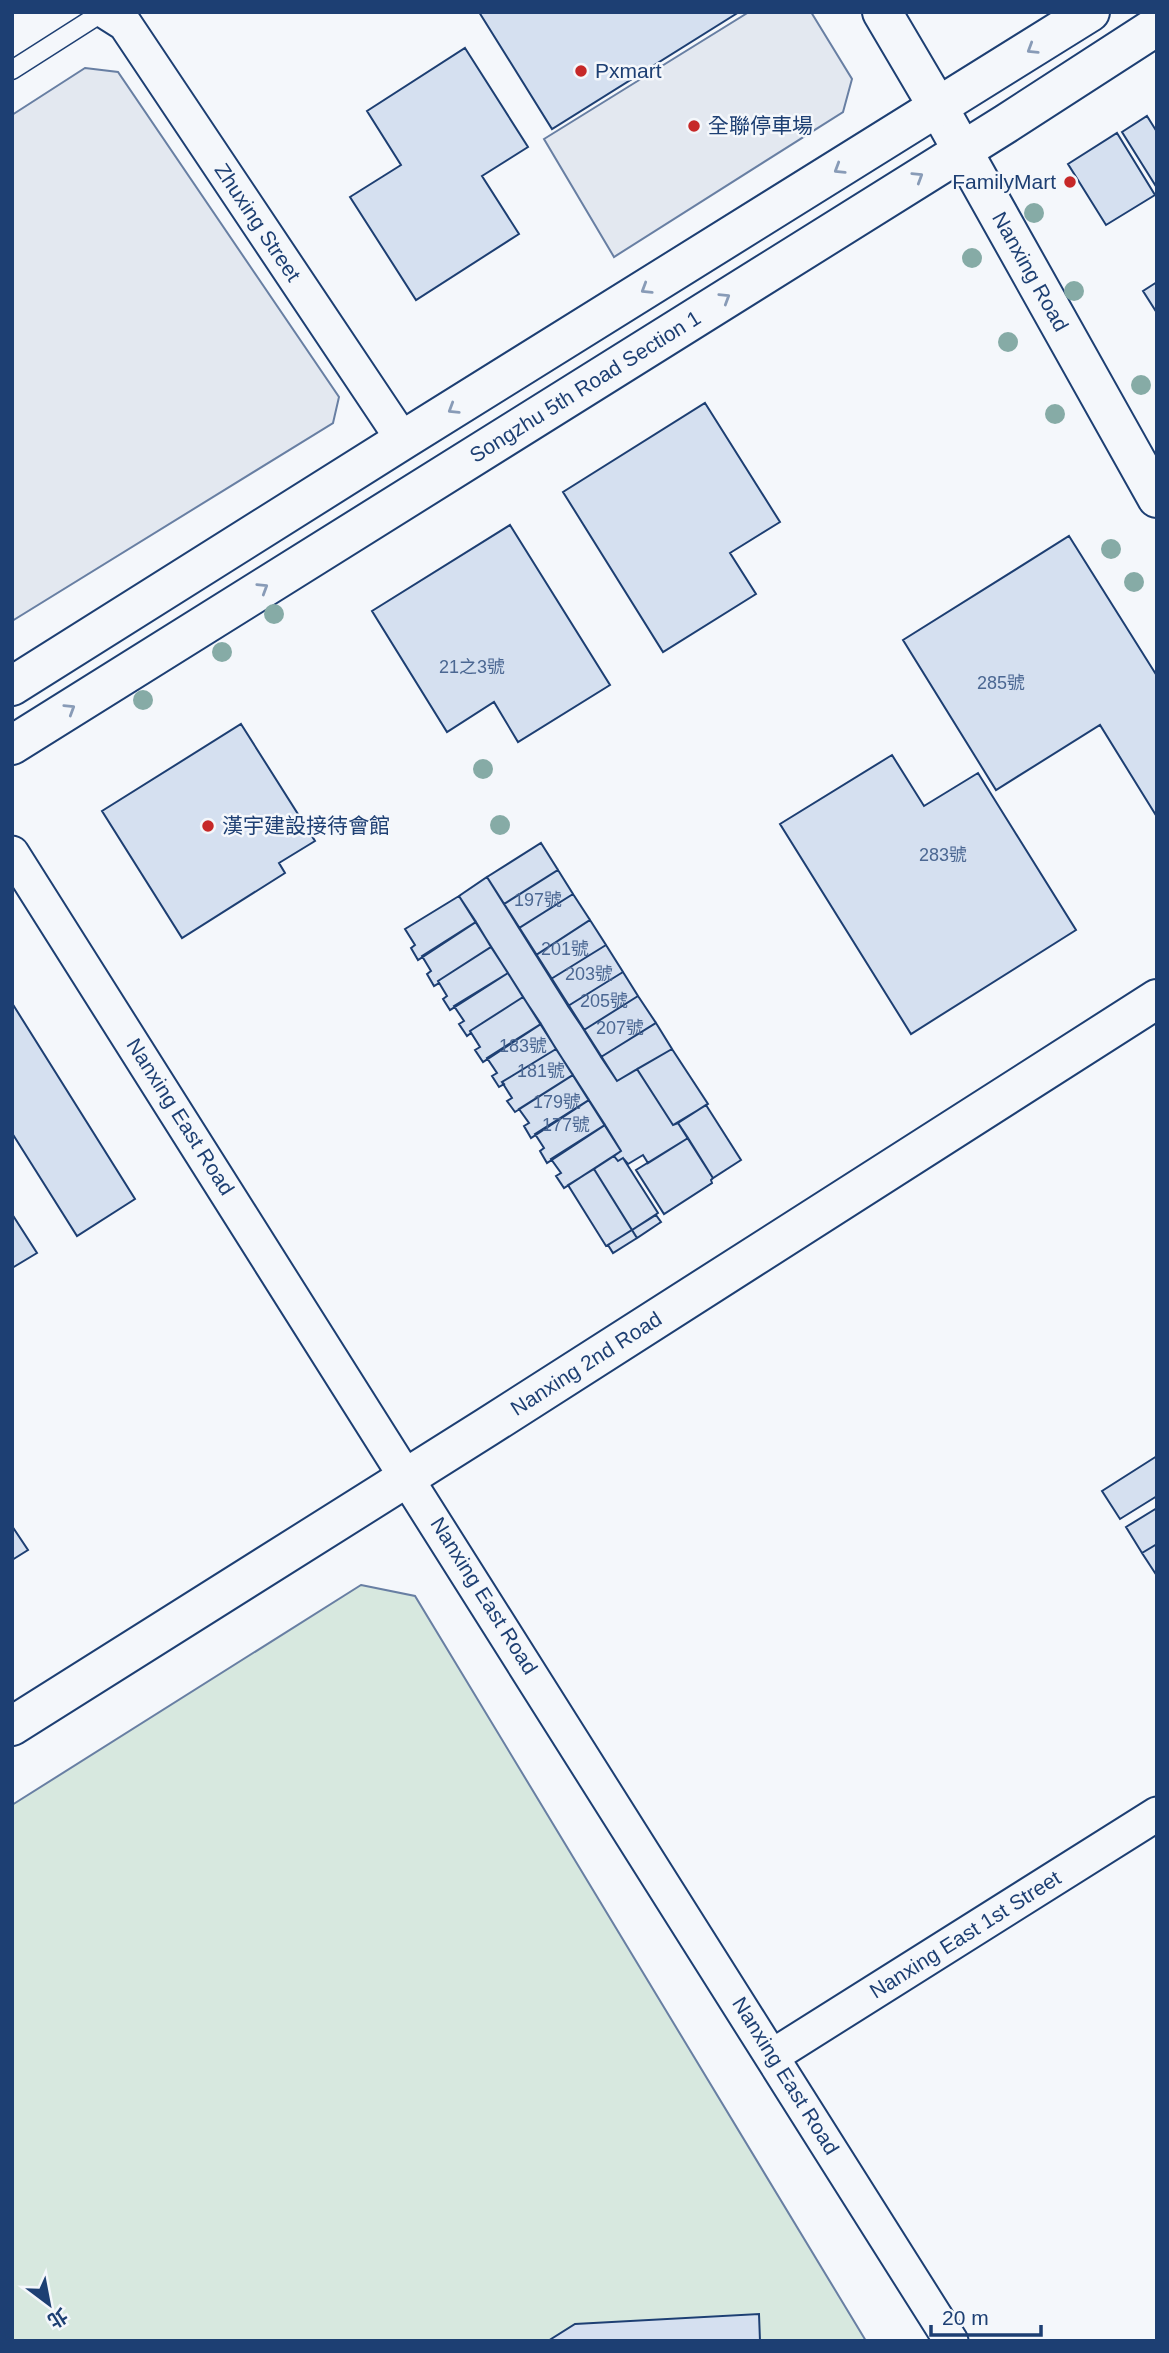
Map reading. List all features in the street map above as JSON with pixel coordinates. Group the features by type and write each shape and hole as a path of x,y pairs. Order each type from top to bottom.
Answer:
{"street":[{"name":"Zhuxing Street","path":"104,12 125,24 403,440"},
{"name":"Nanxing Road","path":"882,12 1157,498"},
{"path":"12,686 1090,12"},
{"name":"Songzhu 5th Road Section 1","path":"12,746 1157,26"},
{"name":"Nanxing East Road","path":"12,853 409,1476 951,2341"},
{"name":"Nanxing 2nd Road","path":"12,1726 1157,999"},
{"name":"Nanxing East 1st Street","path":"774,2055 1157,1814"}],"lane":[{"path":"12,70 104,12"}],"shaded area":[{"name":"全聯停車場","path":"749,12 811,12 852,79 843,112 614,257 544,139"},
{"path":"85,68 118,72 339,397 333,423 12,621 12,115"},
{"path":"361,1585 415,1596 866,2341 12,2341 12,1805"}],"building":[{"name":"Pxmart","path":"479,12 739,12 552,129"},
{"path":"465,48 528,147 482,176 519,234 416,300 350,197 401,165 367,111"},
{"path":"1147,116 1157,132 1157,188 1122,132"},
{"path":"1117,133 1155,195 1106,225 1068,164"},
{"path":"1157,282 1157,313 1143,291"},
{"path":"705,403 780,522 730,553 756,594 663,652 563,492"},
{"path":"510,525 610,685 518,742 494,702 447,732 372,611"},
{"path":"1069,536 1157,676 1157,817 1100,725 996,790 903,640"},
{"name":"漢宇建設接待會館","path":"241,724 315,841 279,863 285,873 182,938 102,811"},
{"path":"892,755 924,806 978,773 1076,930 911,1034 780,824"},
{"path":"541,843 558,870 504,904 487,877"},
{"path":"558,870 573,894 519,928 504,904"},
{"path":"487,877 617,1081 637,1069 673,1125 678,1123 688,1138 648,1163 643,1155 628,1164 623,1158 618,1161 614,1156 621,1151 459,896"},
{"path":"573,894 590,920 536,955 519,928"},
{"path":"459,896 476,922 418,960 411,948 415,945 405,929"},
{"path":"590,920 606,945 551,979 536,955"},
{"path":"476,922 491,947 434,986 427,974 431,971 422,956"},
{"path":"606,945 623,972 568,1006 551,979"},
{"path":"491,947 508,973 450,1010 443,999 447,996 438,981"},
{"path":"623,972 638,996 584,1030 568,1006"},
{"path":"508,973 523,997 470,1031 467,1036 459,1024 464,1021 454,1006"},
{"path":"638,996 656,1023 601,1057 584,1030"},
{"path":"523,997 541,1024 483,1062 475,1050 480,1047 470,1031"},
{"path":"12,1003 135,1199 77,1236 12,1133"},
{"path":"656,1023 672,1049 617,1081 601,1057"},
{"path":"541,1024 556,1049 502,1082 504,1084 499,1087 492,1076 497,1073 487,1058"},
{"path":"556,1049 573,1075 515,1112 507,1101 512,1098 502,1082"},
{"path":"672,1049 708,1104 673,1125 637,1069"},
{"path":"573,1075 589,1100 531,1138 524,1126 529,1123 519,1109"},
{"path":"589,1100 605,1125 547,1163 540,1151 544,1148 535,1134"},
{"path":"706,1105 741,1160 713,1178 678,1123"},
{"path":"605,1125 621,1151 564,1188 556,1176 561,1173 551,1159"},
{"path":"688,1138 713,1178 712,1183 664,1214 636,1170"},
{"path":"614,1156 618,1161 623,1158 658,1213 632,1230 594,1169"},
{"path":"594,1169 632,1230 606,1246 568,1185"},
{"path":"12,1214 37,1253 12,1268"},
{"path":"656,1215 661,1222 637,1238 632,1230"},
{"path":"632,1230 637,1238 613,1253 608,1245"},
{"path":"1157,1456 1157,1496 1120,1519 1102,1491"},
{"path":"1157,1508 1157,1544 1142,1553 1126,1527"},
{"path":"12,1526 28,1550 12,1560"},
{"path":"1157,1544 1157,1576 1142,1553"},
{"path":"759,2314 760,2341 548,2341 575,2324"}],"place":[{"name":"Pxmart","path":"581,71"},
{"name":"全聯停車場","path":"694,126"},
{"name":"FamilyMart","path":"1070,182"},
{"name":"漢宇建設接待會館","path":"208,826"}]}
